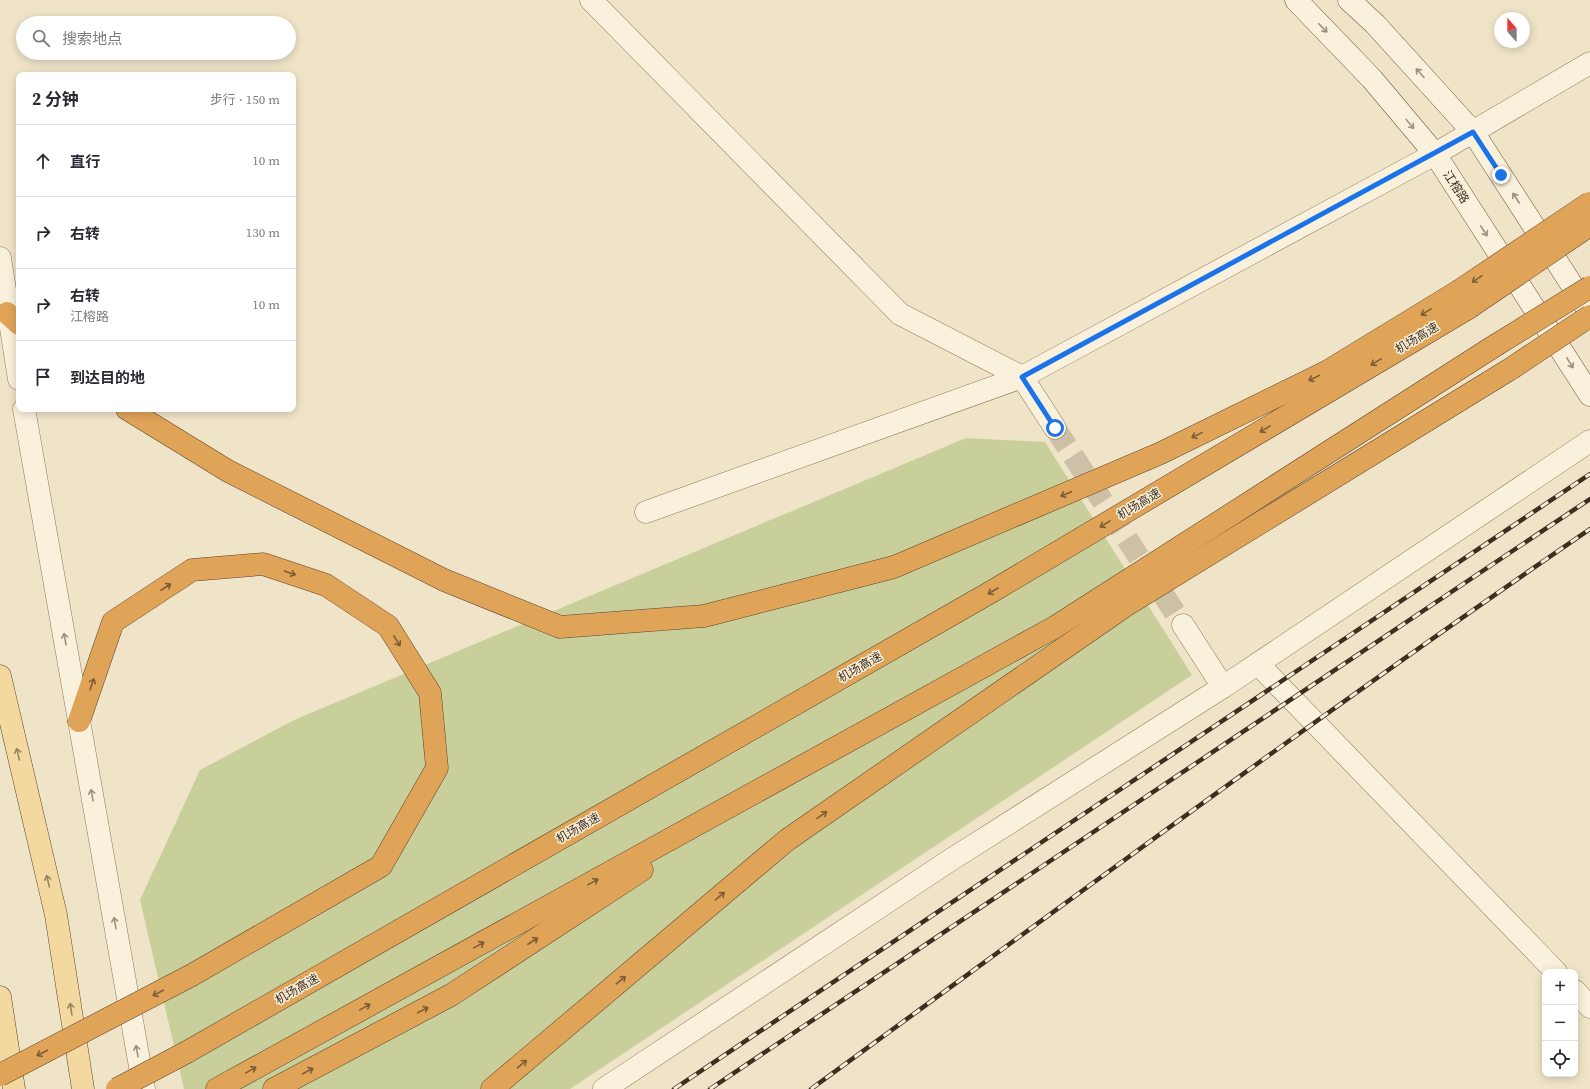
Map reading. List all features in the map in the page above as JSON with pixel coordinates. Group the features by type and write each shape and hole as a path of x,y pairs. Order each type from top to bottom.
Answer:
{"highway":[{"path":"132,412 228,471 430,573 560,627 704,616 894,567 1161,453 1328,371 1464,299 1590,203"},
{"name":"机场高速","path":"117,1089 186,1052 991,592 1464,299 1590,225"},
{"path":"217,1089 1055,627 1496,345 1590,287"},
{"path":"492,1089 787,840 1125,606 1512,368 1590,316"},
{"path":"0,1075 192,975 381,866 437,768 430,693 388,626 326,585 263,564 192,570 113,622 79,721"},
{"path":"274,1089 452,995 785,776"}],"main road":[{"path":"0,676 56,915 83,1089"},
{"path":"0,997 14,1089"}],"street":[{"path":"591,0 900,314 1022,377 1055,428"},
{"name":"江榕路","path":"1296,0 1372,79 1434,154 1590,395"},
{"path":"1349,0 1375,24 1473,132 1590,313"},
{"path":"646,512 1022,377 1434,154 1590,63"},
{"path":"0,258 13,318 16,349"},
{"path":"25,412 144,1089"},
{"path":"604,1089 949,861 1258,664 1590,440"},
{"path":"1183,625 1223,687"},
{"path":"1258,664 1553,969"},
{"path":"1578,994 1590,1007"}],"green space":[{"path":"966,438 1045,442 1192,675 570,1089 184,1089 140,900 200,770 294,720"}],"tunnel":[{"path":"1055,428 1183,625"}],"railway":[{"path":"674,1089 1590,474"},
{"path":"710,1089 1590,499"},
{"path":"811,1089 1393,666 1590,529"}],"route":[{"path":"1055,428 1022,377 1473,132 1501,175"}]}
